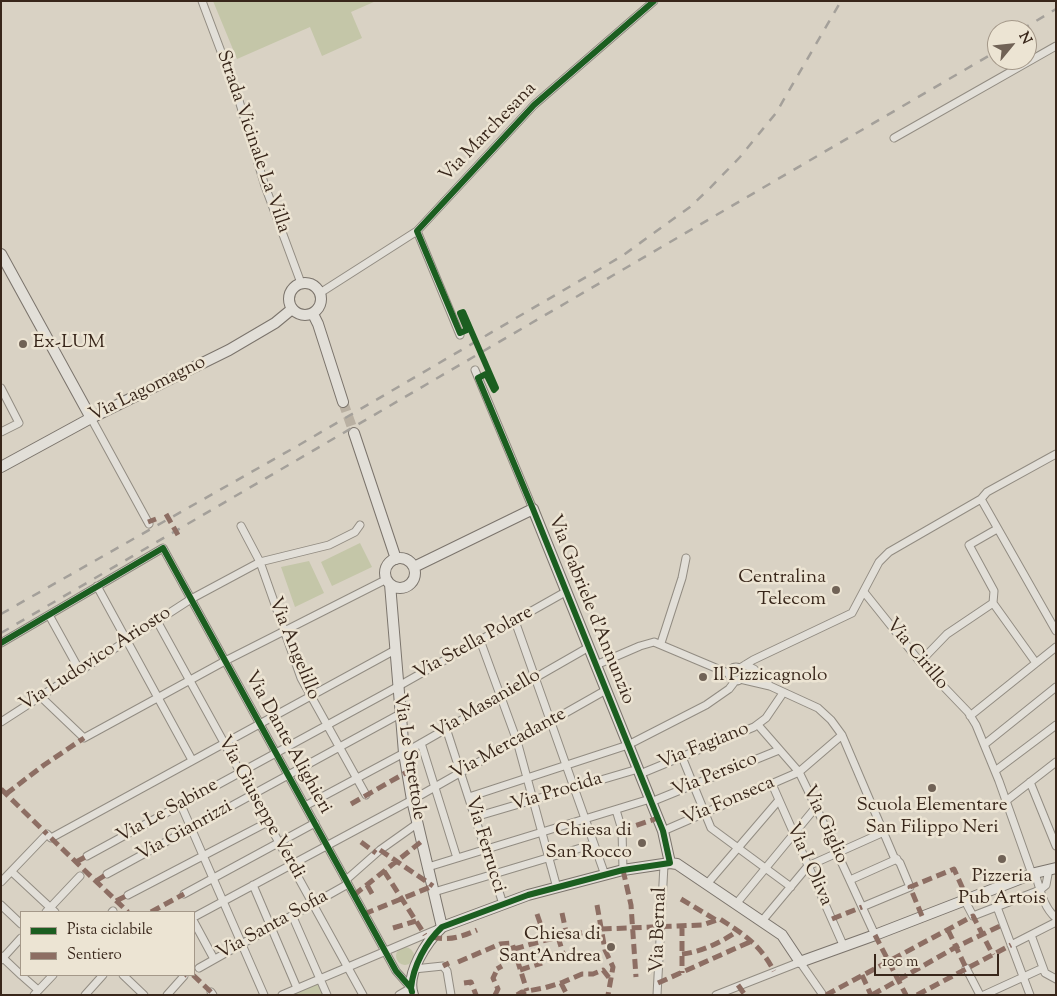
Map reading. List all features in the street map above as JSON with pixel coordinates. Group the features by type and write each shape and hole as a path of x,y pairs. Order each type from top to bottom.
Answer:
{"main road":[{"path":"2,259 92,418"},
{"path":"301,284 310,284 318,289 320,293 320,307 308,316 299,315 292,309 288,299 296,286 301,284"},
{"name":"Via Lagomagno","path":"2,465 229,350 275,323 292,309"},
{"path":"313,314 318,324 343,402"},
{"path":"354,433 396,559"},
{"path":"414,567 533,508"},
{"name":"Via Gabriele d'Annunzio","path":"533,508 663,831 667,864"},
{"path":"396,559 406,560 414,567 414,580 407,586 399,588 388,581 386,570 388,565 396,559"},
{"name":"Via Le Strettole","path":"388,581 404,753 412,800 442,927"},
{"path":"412,991 414,969 432,937 442,927 528,895 623,870 676,864 782,935 800,962 874,936 964,899 1053,869"}],"street":[{"name":"Strada Vicinale La Villa","path":"202,1 237,94 265,186 301,284"},
{"name":"Via Marchesana","path":"417,231 534,105 654,1"},
{"path":"894,138 1056,46"},
{"path":"320,293 417,231 460,335"},
{"name":"Via Gabriele d'Annunzio","path":"475,370 533,508"},
{"path":"1,388 19,422 1,432"},
{"path":"92,418 149,524"},
{"path":"742,667 852,613 884,556 980,499 987,492 1056,454"},
{"path":"980,499 1056,631"},
{"name":"Via Ludovico Ariosto","path":"4,720 191,599 260,562 329,545 355,532 360,524"},
{"name":"Via Angelillo","path":"241,526 260,562 301,678 366,795"},
{"path":"997,529 969,546 994,591 993,603 1036,663"},
{"name":"Via Dante Alighieri","path":"97,586 162,548 385,952 396,971 412,991"},
{"path":"661,643 682,578 686,558"},
{"path":"40,696 84,738 225,661 388,581"},
{"path":"1,643 97,586 192,760"},
{"name":"Via Stella Polare","path":"276,753 566,591"},
{"name":"Via Cirillo","path":"864,592 920,662 970,716 985,744 1049,912 1056,920"},
{"path":"920,662 947,634 993,603"},
{"path":"49,615 80,671"},
{"name":"Via Giuseppe Verdi","path":"157,621 363,995"},
{"path":"515,621 605,875"},
{"path":"480,640 517,741 557,888"},
{"path":"596,665 649,643 661,643 730,674 732,678 770,686 818,708 831,720 842,735 895,858 910,887 862,907"},
{"name":"Via Masaniello","path":"305,806 404,753 589,647"},
{"path":"970,716 1056,647"},
{"path":"1,882 49,836 260,725 395,650"},
{"path":"469,796 628,745 706,705 729,689 738,680 743,673 742,667"},
{"path":"730,674 733,668 754,669 770,686"},
{"path":"985,744 1056,687"},
{"name":"Via Mercadante","path":"195,916 412,800 606,690"},
{"name":"Via Fagiano","path":"639,771 682,757 743,733 758,725 772,711 783,693"},
{"path":"1,712 4,720"},
{"name":"Via Gianrizzi","path":"108,874 400,714"},
{"name":"Via Giglio","path":"758,725 799,772 874,936"},
{"path":"995,771 1056,725"},
{"name":"Via Ferrucci","path":"446,728 503,904"},
{"name":"Via Fonseca","path":"663,831 799,772 842,735"},
{"path":"421,743 457,858"},
{"name":"Via Persico","path":"428,867 651,801 779,750"},
{"name":"Via Le Sabine","path":"87,856 276,753"},
{"path":"682,757 711,828 791,887"},
{"path":"1006,801 1056,762"},
{"name":"Via Procida","path":"476,817 639,771"},
{"path":"1030,782 1056,846"},
{"name":"Via I Oliva","path":"772,784 844,947"},
{"path":"707,884 779,800"},
{"path":"181,805 264,995"},
{"path":"736,904 816,807"},
{"path":"616,810 622,830 623,870"},
{"path":"128,895 268,822"},
{"path":"184,894 315,823"},
{"name":"Via Santa Sofia","path":"199,968 347,882 376,853 418,823"},
{"path":"762,921 808,866 884,832"},
{"path":"434,892 594,844"},
{"path":"850,880 895,858"},
{"name":"Via Bernal","path":"657,995 667,864"},
{"path":"964,899 973,916 1040,890 1046,885 1053,869"},
{"path":"12,872 51,911 80,876"},
{"path":"253,885 297,988"},
{"path":"1,905 20,923"},
{"path":"997,907 1030,995"},
{"path":"292,915 327,995"},
{"path":"1011,945 1031,936 1056,920"},
{"path":"195,924 214,959"},
{"path":"282,995 442,927"},
{"path":"1031,936 1045,974 1056,979"},
{"path":"20,939 2,958 20,974"},
{"path":"716,995 800,962 822,995"},
{"path":"414,969 443,966 447,971 451,995"},
{"path":"966,968 980,995"},
{"path":"984,995 1043,968"},
{"path":"22,976 36,993 52,976"},
{"path":"85,995 102,976"},
{"path":"124,976 144,995"},
{"path":"167,995 184,976"},
{"path":"399,995 412,991"}],"green space":[{"path":"213,1 376,1 351,12 362,38 322,56 310,27 237,59"},
{"path":"360,543 372,567 332,586 321,562"},
{"path":"309,561 324,593 295,607 281,567"},
{"path":"401,947 409,947 414,952 412,963 401,965 396,960 396,952"},
{"path":"319,982 324,995 292,995 294,993"}],"tunnel":[{"path":"343,402 354,433"}],"railway":[{"path":"1,614 299,445 622,256 690,207 740,157 776,113 841,1"},
{"path":"1037,20 1056,9"},
{"path":"1,633 987,57"}],"marked path":[{"path":"166,514 178,535"},
{"path":"148,522 156,519"},
{"path":"6,794 84,738"},
{"path":"351,804 407,772"},
{"path":"1,789 47,834"},
{"path":"622,830 658,818"},
{"path":"51,838 127,911"},
{"path":"354,895 422,841"},
{"path":"361,842 376,853"},
{"path":"380,850 433,886"},
{"path":"76,862 87,856"},
{"path":"922,916 910,887 954,869 967,898"},
{"path":"623,870 631,905 636,977"},
{"path":"384,871 425,935"},
{"path":"96,881 107,874"},
{"path":"367,885 374,897"},
{"path":"364,914 433,886"},
{"path":"153,911 184,894"},
{"path":"116,901 128,895"},
{"path":"681,899 716,920"},
{"path":"597,905 605,950 613,967 608,995"},
{"path":"832,919 862,907"},
{"path":"562,913 567,936"},
{"path":"537,914 546,940"},
{"path":"826,995 973,916 993,955"},
{"path":"514,949 546,940 601,929 702,925 720,919 751,941 763,954 774,971"},
{"path":"393,928 416,921"},
{"path":"872,995 956,947 1004,924"},
{"path":"682,926 682,973"},
{"path":"432,937 455,938 477,930"},
{"path":"948,930 966,968"},
{"path":"682,954 711,946 738,931"},
{"path":"875,935 906,995"},
{"path":"558,937 566,963"},
{"path":"658,983 752,941"},
{"path":"458,962 500,944 512,943 527,991"},
{"path":"917,995 1011,945"},
{"path":"443,966 449,963"},
{"path":"520,970 542,963"},
{"path":"495,995 498,989 493,978 495,970 502,966"},
{"path":"517,995 522,992 561,983 582,974 593,974 603,970 610,979"},
{"path":"862,975 871,995"},
{"path":"194,976 211,992"},
{"path":"464,983 471,982 476,995"},
{"path":"561,983 567,995"},
{"path":"738,985 745,995"}],"cycle path":[{"path":"411,988 414,971 421,955 442,927 528,895 623,870 670,863 663,831 478,378 486,374 494,390 496,388 463,312 460,313 467,330 460,333 417,231 534,105 654,1"},
{"path":"1,643 163,548 396,971 411,988 412,992"}],"place":[{"name":"Ex-LUM","path":"23,344"},
{"name":"Centralina Telecom","path":"836,590"},
{"name":"Il Pizzicagnolo","path":"703,677"},
{"name":"Scuola Elementare San Filippo Neri","path":"932,788"},
{"name":"Chiesa di San Rocco","path":"642,843"},
{"name":"Pizzeria Pub Artois","path":"1002,859"},
{"name":"Chiesa di Sant'Andrea","path":"611,947"}]}
